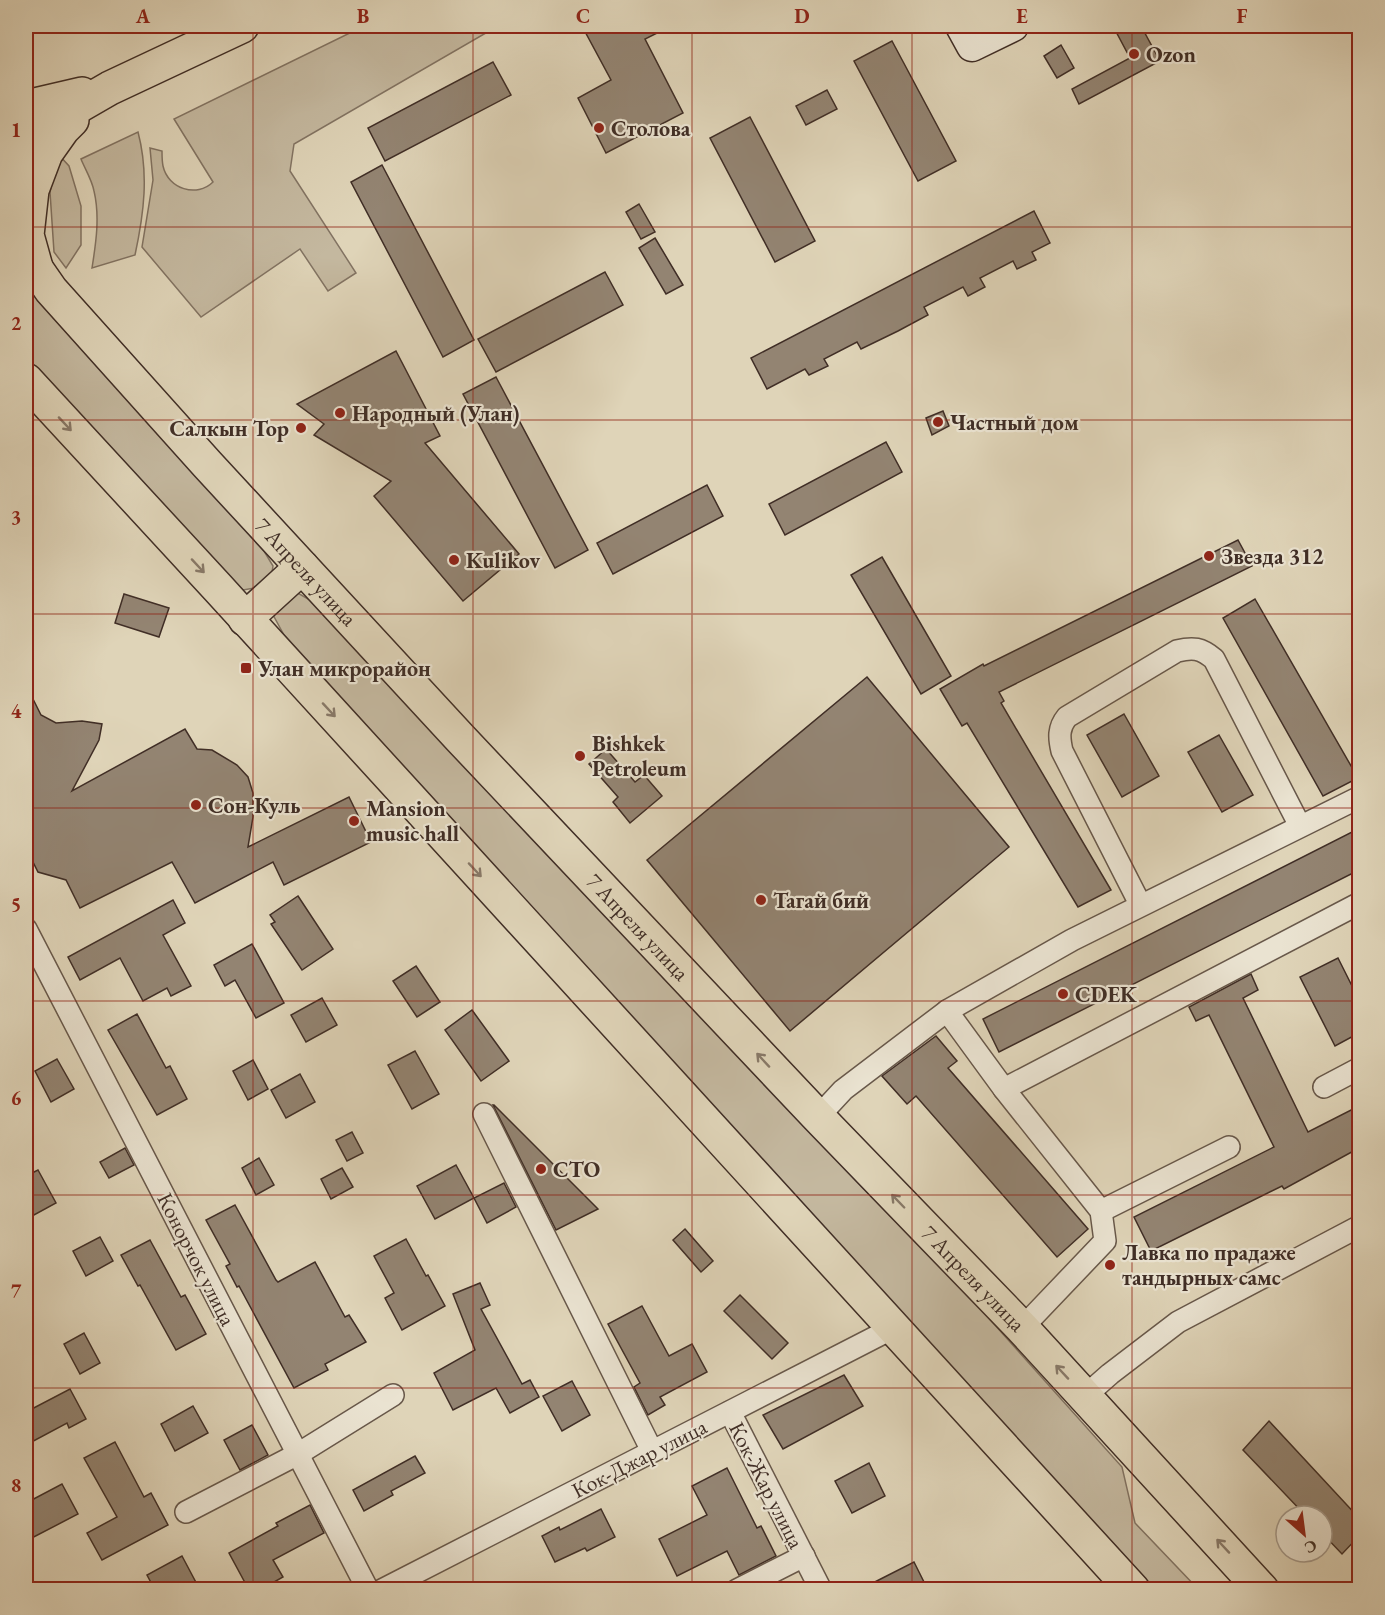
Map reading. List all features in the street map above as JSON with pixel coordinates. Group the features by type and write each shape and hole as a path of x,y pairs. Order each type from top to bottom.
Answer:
{"main road":[{"path":"26,141 58,118 110,88 242,26"},
{"path":"26,107 110,88"},
{"path":"31,263 27,235 32,190 46,153 63,129 110,88"},
{"name":"7 Апреля улица","path":"31,263 51,290 490,770 818,1117 1022,1328 1262,1590"},
{"path":"26,380 895,1327 1133,1590"},
{"path":"245,619 302,567"}],"street":[{"path":"967,36 1013,26"},
{"path":"1140,904 1062,751 1061,724 1067,717 1177,651 1192,647 1206,652 1214,659 1300,826"},
{"path":"818,1117 843,1090 948,1011 1140,904 1359,797"},
{"path":"1004,1089 1359,903"},
{"name":"Конорчок улица","path":"26,929 368,1590"},
{"path":"948,1011 1004,1089 1101,1210 1106,1242 1022,1328"},
{"path":"1324,1087 1359,1068"},
{"path":"484,1114 652,1451"},
{"path":"1101,1210 1229,1147"},
{"path":"1085,1396 1178,1322 1359,1226"},
{"name":"Кок-Джар улица","path":"382,1590 895,1327"},
{"path":"186,1512 298,1454 393,1395"},
{"name":"Кок-Жар улица","path":"730,1412 821,1590"},
{"path":"737,1590 804,1556"}],"shaded area":[{"path":"364,26 498,26 294,144 290,171 356,273 328,291 300,249 201,317 142,247 153,180 150,148 162,151 166,174 177,185 191,190 206,187 213,182 174,119"},
{"path":"138,132 143,163 144,194 135,255 92,268 96,239 96,200 81,159"},
{"path":"58,154 69,166 81,206 81,245 66,268 54,252 50,192"},
{"path":"26,286 264,551 273,566 271,578 260,587 243,590 229,581 26,358"},
{"path":"296,592 310,600 863,1188 977,1305 1122,1467 1135,1523 1198,1589 1152,1589 284,635 272,613"}],"building":[{"path":"582,26 671,26 645,39 683,113 606,153 578,98 611,80"},
{"path":"1113,26 1141,26 1160,61 1079,104 1072,89 1130,58"},
{"path":"892,41 956,161 918,181 854,61"},
{"path":"1061,45 1074,68 1057,78 1044,56"},
{"path":"493,62 511,95 385,161 368,128"},
{"path":"827,90 837,109 806,125 796,106"},
{"path":"750,117 815,241 775,262 710,138"},
{"path":"382,165 474,340 443,357 351,182"},
{"path":"639,204 655,232 641,239 626,212"},
{"path":"1034,211 1050,243 1032,252 1036,260 1017,269 1013,261 980,278 985,287 968,296 963,287 924,307 928,315 898,331 861,349 857,342 824,359 828,366 809,375 805,369 767,389 751,358"},
{"path":"655,238 683,285 666,294 639,248"},
{"path":"605,272 623,305 496,372 478,339"},
{"path":"396,351 440,436 425,443 519,554 463,601 374,496 391,481 314,435 324,424 297,404"},
{"path":"496,377 588,550 555,568 463,394"},
{"name":"Частный дом","path":"943,411 949,426 932,435 926,418"},
{"path":"886,442 902,472 785,535 769,504"},
{"path":"707,485 723,516 613,574 597,543"},
{"path":"1238,540 1252,566 999,692 1004,701 1001,703 1111,890 1078,907 967,723 962,726 940,689 983,664 984,666"},
{"path":"882,557 951,676 921,694 851,575"},
{"path":"124,594 169,608 159,637 115,623"},
{"path":"1255,599 1358,778 1323,796 1223,618"},
{"path":"867,677 1009,847 790,1031 647,860"},
{"path":"26,685 41,715 56,723 82,721 102,724 99,740 72,791 185,729 197,749 212,750 237,765 248,777 253,793 253,817 248,847 349,797 371,842 284,885 273,862 195,903 172,862 80,908 66,880 38,872 26,848"},
{"path":"1124,714 1159,776 1122,797 1087,735"},
{"path":"1219,735 1253,795 1222,812 1188,752"},
{"path":"606,749 635,782 644,775 662,796 630,823 613,802 618,797 589,764"},
{"path":"1352,832 1359,848 1359,870 999,1052 983,1019"},
{"path":"298,896 333,949 302,970 271,924 275,922 270,915"},
{"path":"173,900 185,923 163,935 191,986 171,996 167,988 143,1001 120,958 80,980 68,957"},
{"path":"252,944 284,1003 256,1018 235,980 225,986 214,965"},
{"path":"1338,958 1359,1000 1359,1033 1335,1046 1300,977"},
{"path":"416,966 440,1002 417,1017 393,981"},
{"path":"1251,974 1258,990 1243,998 1308,1132 1359,1106 1359,1148 1284,1189 1282,1186 1151,1251 1134,1217 1274,1147 1209,1015 1196,1021 1189,1007"},
{"path":"322,998 337,1025 306,1042 291,1015"},
{"path":"472,1010 509,1061 481,1081 445,1030"},
{"path":"137,1014 166,1068 170,1066 187,1099 157,1115 108,1030"},
{"path":"936,1036 957,1061 948,1068 1088,1229 1057,1257 916,1096 907,1104 882,1076"},
{"path":"415,1051 439,1094 412,1109 388,1065"},
{"path":"57,1059 74,1089 51,1102 35,1071"},
{"path":"253,1060 268,1089 248,1100 233,1071"},
{"path":"300,1074 315,1102 286,1118 271,1090"},
{"name":"СТО","path":"494,1105 598,1209 556,1230"},
{"path":"352,1132 363,1153 347,1161 336,1140"},
{"path":"125,1148 134,1165 109,1178 100,1162"},
{"path":"259,1158 274,1185 256,1195 242,1168"},
{"path":"456,1165 474,1198 435,1219 417,1186"},
{"path":"342,1168 353,1187 331,1199 321,1179"},
{"path":"38,1170 56,1203 34,1215 26,1200 26,1176"},
{"path":"504,1183 516,1207 487,1223 474,1198"},
{"path":"235,1205 276,1280 278,1282 315,1262 345,1317 349,1315 366,1342 325,1364 328,1370 294,1388 226,1266 230,1264 206,1220"},
{"path":"685,1229 713,1261 701,1272 673,1240"},
{"path":"100,1237 113,1261 86,1276 73,1251"},
{"path":"406,1239 445,1306 402,1330 385,1298 394,1293 374,1256"},
{"path":"150,1240 181,1297 185,1295 206,1334 176,1350 121,1255"},
{"path":"480,1283 490,1305 481,1309 522,1384 530,1380 539,1397 510,1413 496,1388 453,1410 434,1373 475,1350 453,1294"},
{"path":"740,1295 788,1343 772,1359 724,1311"},
{"path":"642,1306 669,1356 692,1344 707,1372 660,1397 665,1405 648,1415 634,1387 640,1383 608,1324"},
{"path":"84,1333 100,1363 80,1374 64,1344"},
{"path":"844,1375 863,1406 783,1449 763,1415"},
{"path":"572,1381 590,1415 562,1431 543,1396"},
{"path":"70,1389 86,1419 69,1428 67,1423 26,1445 26,1412"},
{"path":"193,1406 208,1433 175,1451 161,1424"},
{"path":"1269,1421 1359,1518 1359,1536 1342,1554 1334,1546 1334,1504 1295,1504 1243,1450"},
{"path":"252,1425 268,1455 240,1470 224,1440"},
{"path":"115,1442 144,1497 151,1493 168,1525 102,1560 87,1533 117,1517 84,1458"},
{"path":"415,1456 425,1473 391,1491 393,1495 364,1511 353,1490"},
{"path":"869,1463 885,1496 852,1513 835,1481"},
{"path":"727,1468 757,1528 761,1526 776,1556 739,1575 727,1551 677,1576 659,1539 707,1515 692,1486"},
{"path":"62,1484 78,1514 26,1541 26,1503"},
{"path":"310,1505 324,1533 273,1560 283,1577 260,1590 249,1590 229,1553 278,1526 276,1523"},
{"path":"601,1509 615,1537 587,1551 585,1548 555,1562 542,1536 559,1527 560,1530"},
{"path":"182,1556 200,1590 155,1590 147,1575"},
{"path":"914,1562 928,1590 859,1590"}],"place":[{"name":"Ozon","path":"1134,54"},
{"name":"Столова","path":"599,128"},
{"name":"Народный (Улан)","path":"340,413"},
{"name":"Частный дом","path":"938,422"},
{"name":"Салкын Тор","path":"301,428"},
{"name":"Звезда 312","path":"1209,556"},
{"name":"Kulikov","path":"454,560"},
{"name":"Улан микрорайон","path":"246,668"},
{"name":"Bishkek Petroleum","path":"580,756"},
{"name":"Сон-Куль","path":"196,805"},
{"name":"Mansion music hall","path":"354,821"},
{"name":"Тагай бий","path":"761,900"},
{"name":"CDEK","path":"1063,994"},
{"name":"СТО","path":"541,1169"},
{"name":"Лавка по прадаже тандырных самс","path":"1110,1265"}]}
